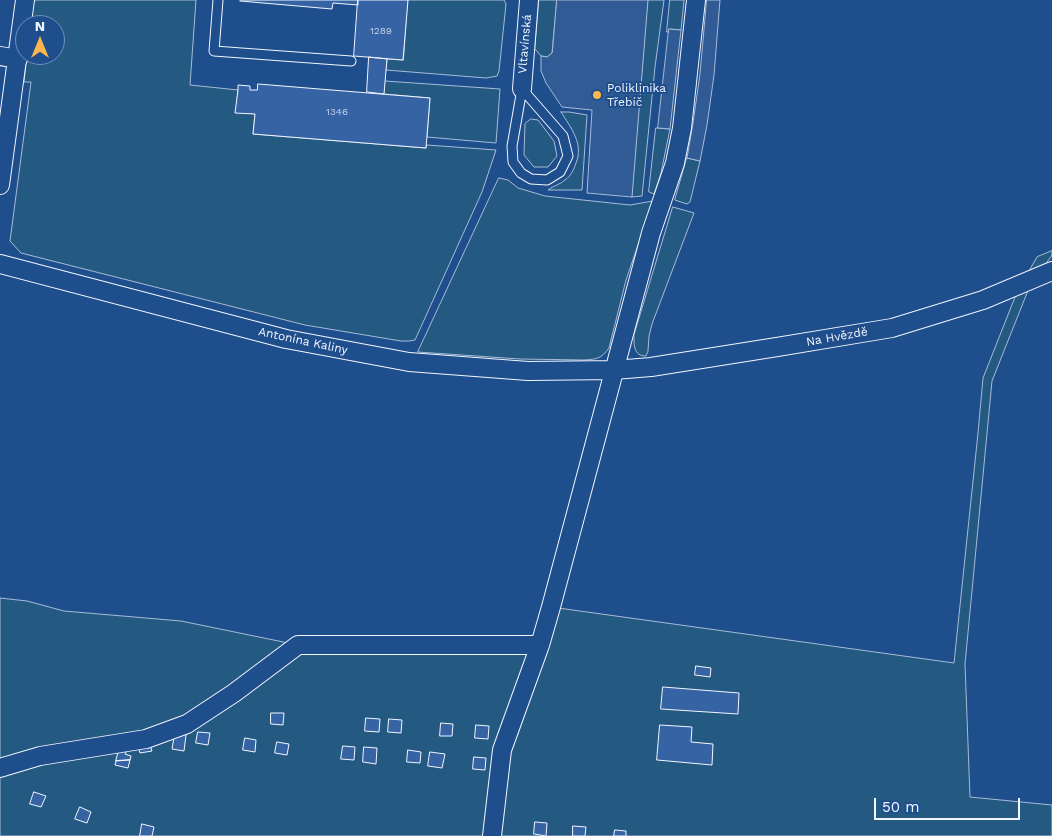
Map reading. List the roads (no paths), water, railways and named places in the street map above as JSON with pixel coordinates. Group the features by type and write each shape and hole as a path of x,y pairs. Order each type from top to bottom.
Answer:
{"street":[{"path":"23,15 25,0"},
{"name":"Vltavínská","path":"522,88 529,0"},
{"path":"492,836 502,750 552,607 651,233 675,163 682,128 696,0"},
{"path":"0,56 15,58"},
{"path":"0,185 17,65"},
{"name":"Antonína Kaliny","path":"0,264 286,339 409,362 528,371 614,370"},
{"name":"Na Hvězdě","path":"614,370 652,367 892,328 983,300 1052,271"},
{"path":"0,768 40,756 146,739 187,724 234,693 298,645 540,645"}],"lane":[{"path":"218,0 214,51 351,62"},
{"path":"522,88 563,136 568,156 560,172 547,180 531,179 521,173 514,162 512,146 522,88"}],"place":[{"name":"Poliklinika Třebíč","path":"597,95"}]}
